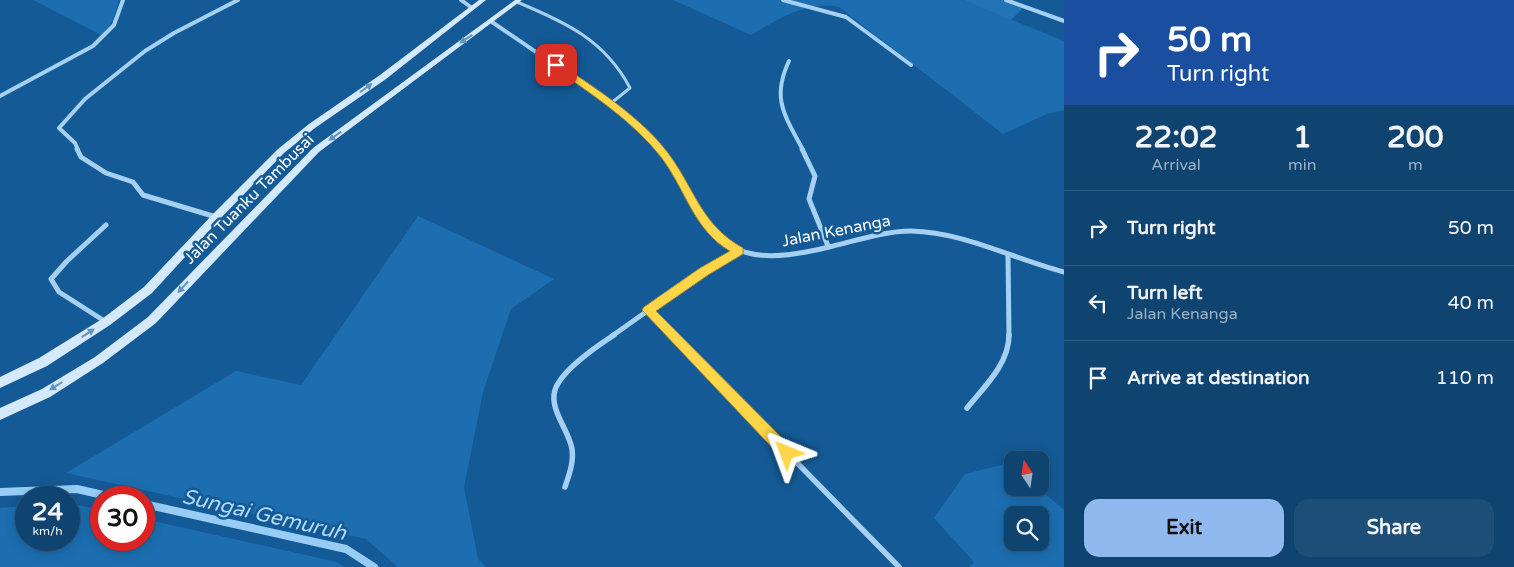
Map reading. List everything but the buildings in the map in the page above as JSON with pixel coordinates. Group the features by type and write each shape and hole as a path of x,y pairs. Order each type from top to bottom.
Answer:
{"main road":[{"name":"Jalan Tuanku Tambusai","path":"0,414 61,383 99,360 152,320 316,150 483,0"},
{"name":"Jalan Tuanku Tambusai","path":"0,383 43,362 106,322 148,290 216,216 281,151 312,126 452,48 492,22 518,1"}],"street":[{"path":"0,96 93,46 114,25 123,0"},
{"path":"216,216 143,195 133,182 106,174 81,157 74,143 59,128 62,120 82,102 153,45 238,0"},
{"path":"461,0 472,8"},
{"path":"783,0 803,7 834,12 846,17 911,65"},
{"path":"1006,0 1064,20"},
{"name":"Jalan Kenanga","path":"492,22 610,104 645,133 665,156 706,225 724,242 740,251 763,256 794,254 883,233 909,231 940,234 1064,272"},
{"path":"789,61 780,83 780,95 795,135 815,176 808,199 828,246"},
{"path":"106,225 82,249 56,270 51,279 59,292 106,322"},
{"path":"565,488 572,465 572,451 554,398 555,389 567,372 648,310 704,271 740,251"},
{"path":"967,408 1001,365 1009,343 1008,255"},
{"path":"648,310 898,567"}],"lane":[{"path":"518,1 571,25 612,57 623,72 630,88 623,96 610,104"}],"shaded area":[{"path":"33,0 119,0 113,21 101,35"},
{"path":"673,0 963,0 1064,41 1064,110 1047,114 1003,134 839,7 816,6 804,9 771,23 751,35"},
{"path":"418,216 554,279 511,309 483,392 464,487 478,559 486,567 398,567 366,539 155,493 155,486 125,486 66,473 236,371 301,385"},
{"path":"1004,464 1004,496 1047,496 1064,510 1064,567 969,567 974,562 934,518 965,474"},
{"path":"80,505 90,508 90,551 155,551 155,521 337,562 344,567 0,567 0,508 15,507 15,551 80,551"}],"waterway":[{"name":"Sungai Gemuruh","path":"0,492 77,489 90,492"},
{"name":"Sungai Gemuruh","path":"155,506 346,549 374,567"}],"route":[{"path":"556,65 603,98 645,133 665,156 706,225 724,242 740,251 704,271 648,310 787,453"}]}
